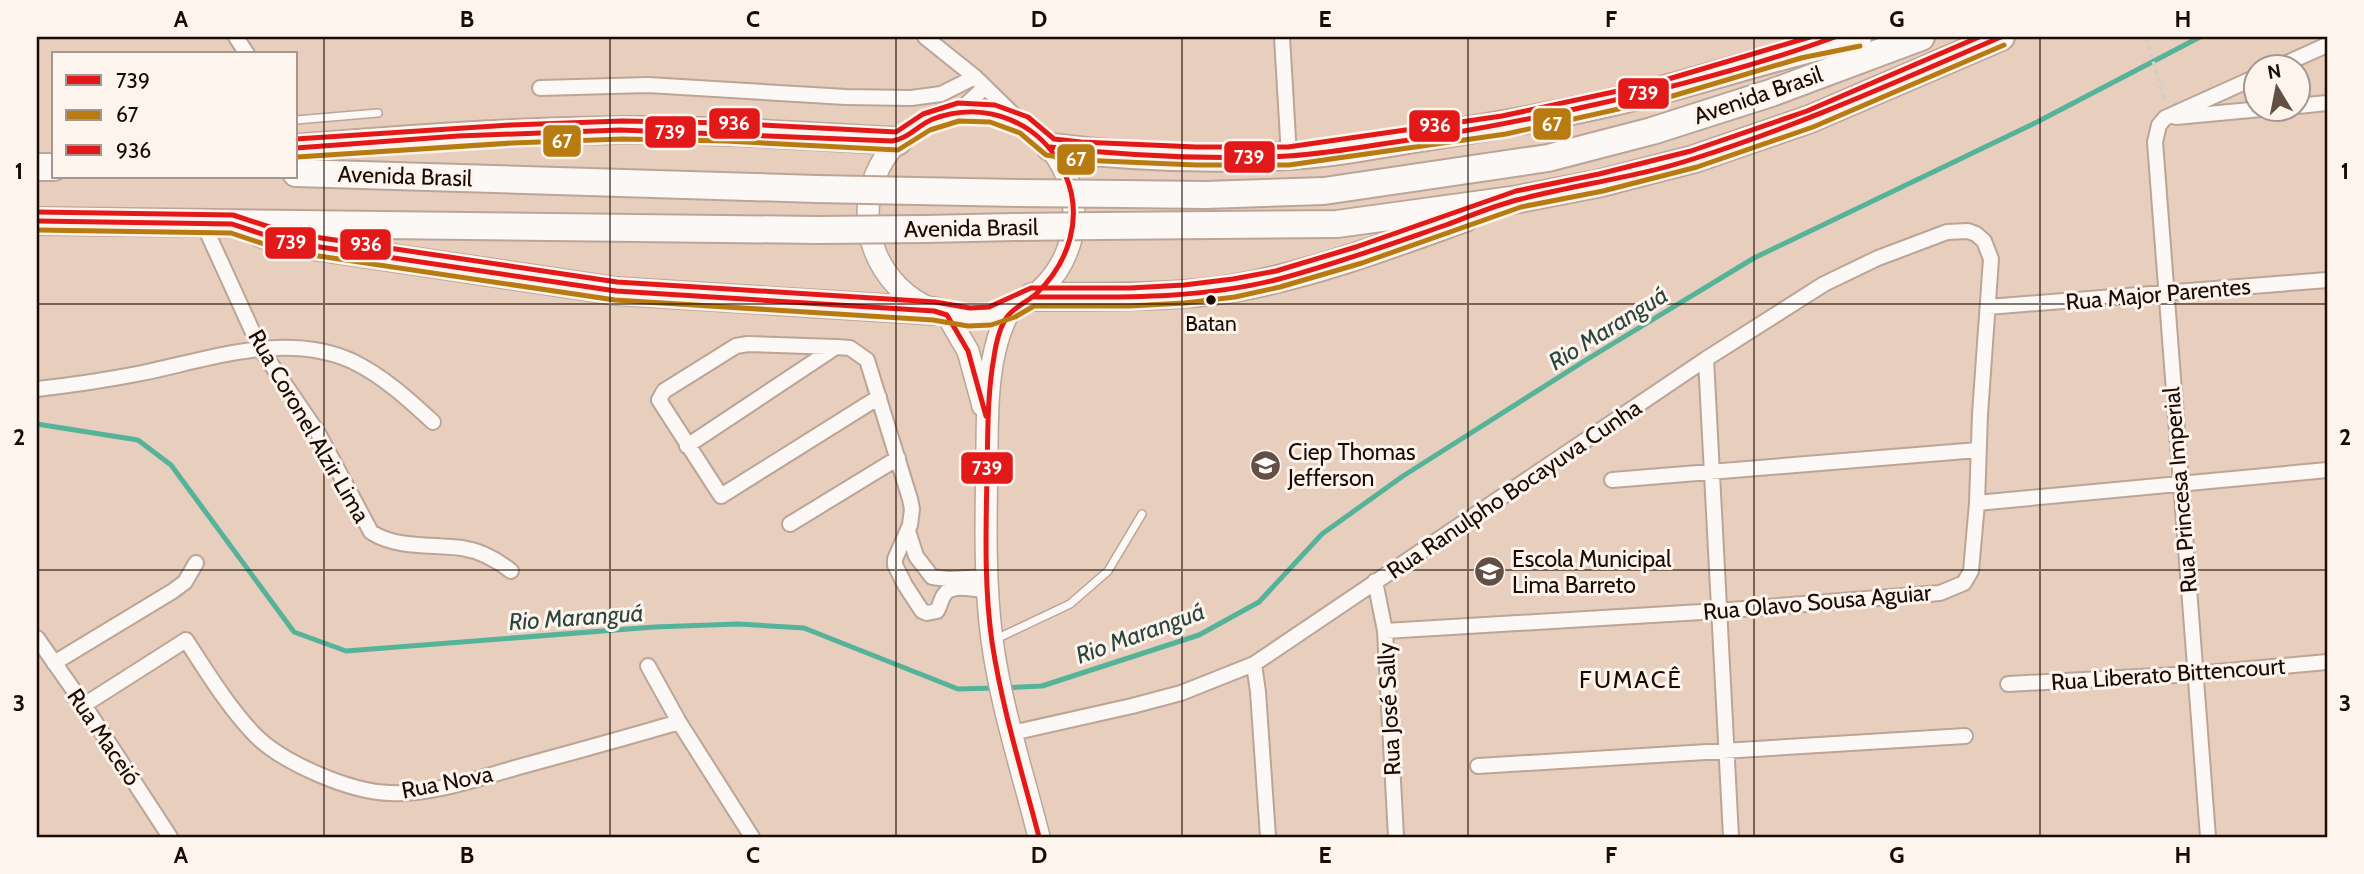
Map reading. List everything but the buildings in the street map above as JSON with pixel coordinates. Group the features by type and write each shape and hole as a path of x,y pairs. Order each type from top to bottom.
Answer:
{"highway":[{"path":"1799,50 1835,37"},
{"path":"1049,147 1196,156 1289,156 1504,125 1657,91 1799,50 1858,37"},
{"name":"Avenida Brasil","path":"298,173 817,189 1205,195 1324,191 1548,158 1652,131 1771,93 1921,37"},
{"name":"Avenida Brasil","path":"37,220 818,230 1337,224 1519,199 1601,183 1694,159 1810,119 2001,37"},
{"path":"298,148 484,135 622,130 726,132 898,141"},
{"path":"1022,303 1185,294 1278,279 1359,255 1519,199"},
{"path":"232,224 286,242 616,291 940,313"}],"main road":[{"path":"1022,303 991,316 969,317 940,313 911,298 892,281 878,260 869,236 867,210 872,184 882,161 898,141 926,122 958,112 992,113 1024,125 1049,147 1067,176 1074,209 1070,243 1056,273 1022,303 998,340 987,422 988,584 992,641 1004,702 1039,837"},
{"path":"940,313 968,351 987,422"}],"street":[{"path":"236,37 246,52"},
{"path":"925,37 980,82 1024,125"},
{"path":"1282,37 1289,156"},
{"path":"540,88 648,85 911,98 941,94 980,82"},
{"path":"958,112 980,82"},
{"path":"2165,118 2242,83"},
{"path":"2165,118 2242,111"},
{"name":"Rua Princesa Imperial","path":"2165,118 2155,142 2208,837"},
{"name":"Rua Coronel Alzir Lima","path":"203,223 260,348 318,433 371,532 387,540 408,544 462,548 488,556 511,571"},
{"name":"Rua Ranulpho Bocayuva Cunha","path":"1012,733 1169,696 1254,664 1706,359 1824,284 1878,258 1947,232 1968,230 1976,234 1984,241 1991,259"},
{"name":"Rua Olavo Sousa Aguiar","path":"1385,631 1718,611 1940,593 1964,583 1971,571 1977,503 1991,259"},
{"name":"Rua Major Parentes","path":"1988,307 2327,280"},
{"path":"879,397 721,496 659,400 664,391 736,346 748,344 850,348 867,360 879,397 898,458 912,509 908,531 895,559 895,565 905,585 922,611 928,613 937,611 945,592 949,590 988,584"},
{"path":"687,446 836,347"},
{"path":"37,389 97,382 260,348 314,350 350,360 394,387 433,422"},
{"path":"1706,359 1731,837"},
{"path":"1612,480 1978,450"},
{"path":"790,524 898,458"},
{"path":"1977,503 2327,470"},
{"path":"908,531 916,556 932,577 988,584"},
{"path":"54,663 185,582 196,563"},
{"name":"Rua José Sally","path":"1376,581 1385,631 1396,837"},
{"name":"Rua Maceió","path":"37,638 170,837"},
{"name":"Rua Nova","path":"84,705 186,640 218,688 257,737 322,775 358,788 390,793 464,782 679,722"},
{"name":"Rua Liberato Bittencourt","path":"2008,684 2195,674 2327,662"},
{"path":"1254,664 1268,837"},
{"path":"648,666 679,722 752,837"},
{"path":"1478,766 1965,736"}],"lane":[{"path":"298,120 378,113"},
{"path":"992,641 1070,604 1108,571 1142,514"}],"path":[{"path":"2055,37 2075,37"},
{"path":"2146,37 2165,100 2165,118"}],"waterway":[{"name":"Rio Maranguá","path":"1004,688 1042,686 1199,635 1259,602 1322,534 1403,476 1754,258 2037,122 2200,37"},
{"name":"Rio Maranguá","path":"37,424 138,440 171,465 294,632 346,651 654,627 738,624 804,628 958,689 995,688"}],"transit line":[{"name":"936","path":"298,139 511,125 622,121 726,123 896,132 923,114 958,103 995,105 1028,117 1054,139 1196,147 1288,147 1502,116 1655,83 1810,37"},
{"name":"739","path":"1050,147 1198,157 1288,156 1335,151 1431,137 1608,102 1739,68 1835,37"},
{"name":"936","path":"37,212 233,215 288,233 617,282 935,302 970,308 989,307 1031,288 1184,285 1276,271 1356,247 1516,191 1691,151 1807,111 1979,37"},
{"name":"739","path":"1032,297 1188,294 1279,279 1363,254 1511,201 1674,165 1735,145 1850,101 2001,37"},
{"name":"67","path":"37,230 231,233 285,251 615,300 933,320 968,326 991,325 1015,317 1034,306 1185,303 1235,297 1280,287 1362,263 1521,207 1603,191 1697,167 1813,127 2004,45"},
{"name":"67","path":"298,157 622,139 726,141 898,150 930,130 959,121 990,122 1020,133 1046,155 1079,160 1196,165 1289,165 1506,134 1659,100 1801,58 1860,46"},
{"name":"739","path":"298,148 458,136 620,130 892,141 903,138 933,119 973,112 1011,120 1043,141 1055,156 1071,190 1073,223 1065,254 1048,282 1010,313 998,336 989,400 986,536 988,600 996,667 1039,837"},
{"name":"739","path":"37,221 232,224 286,242 616,291 934,311 947,315 968,351 986,416"}],"place":[{"name":"Batan","path":"1211,300"},
{"name":"Ciep Thomas Jefferson","path":"1265,465"},
{"name":"Escola Municipal Lima Barreto","path":"1489,572"}],"district":[{"name":"FUMACÊ","path":"1631,679"}]}
